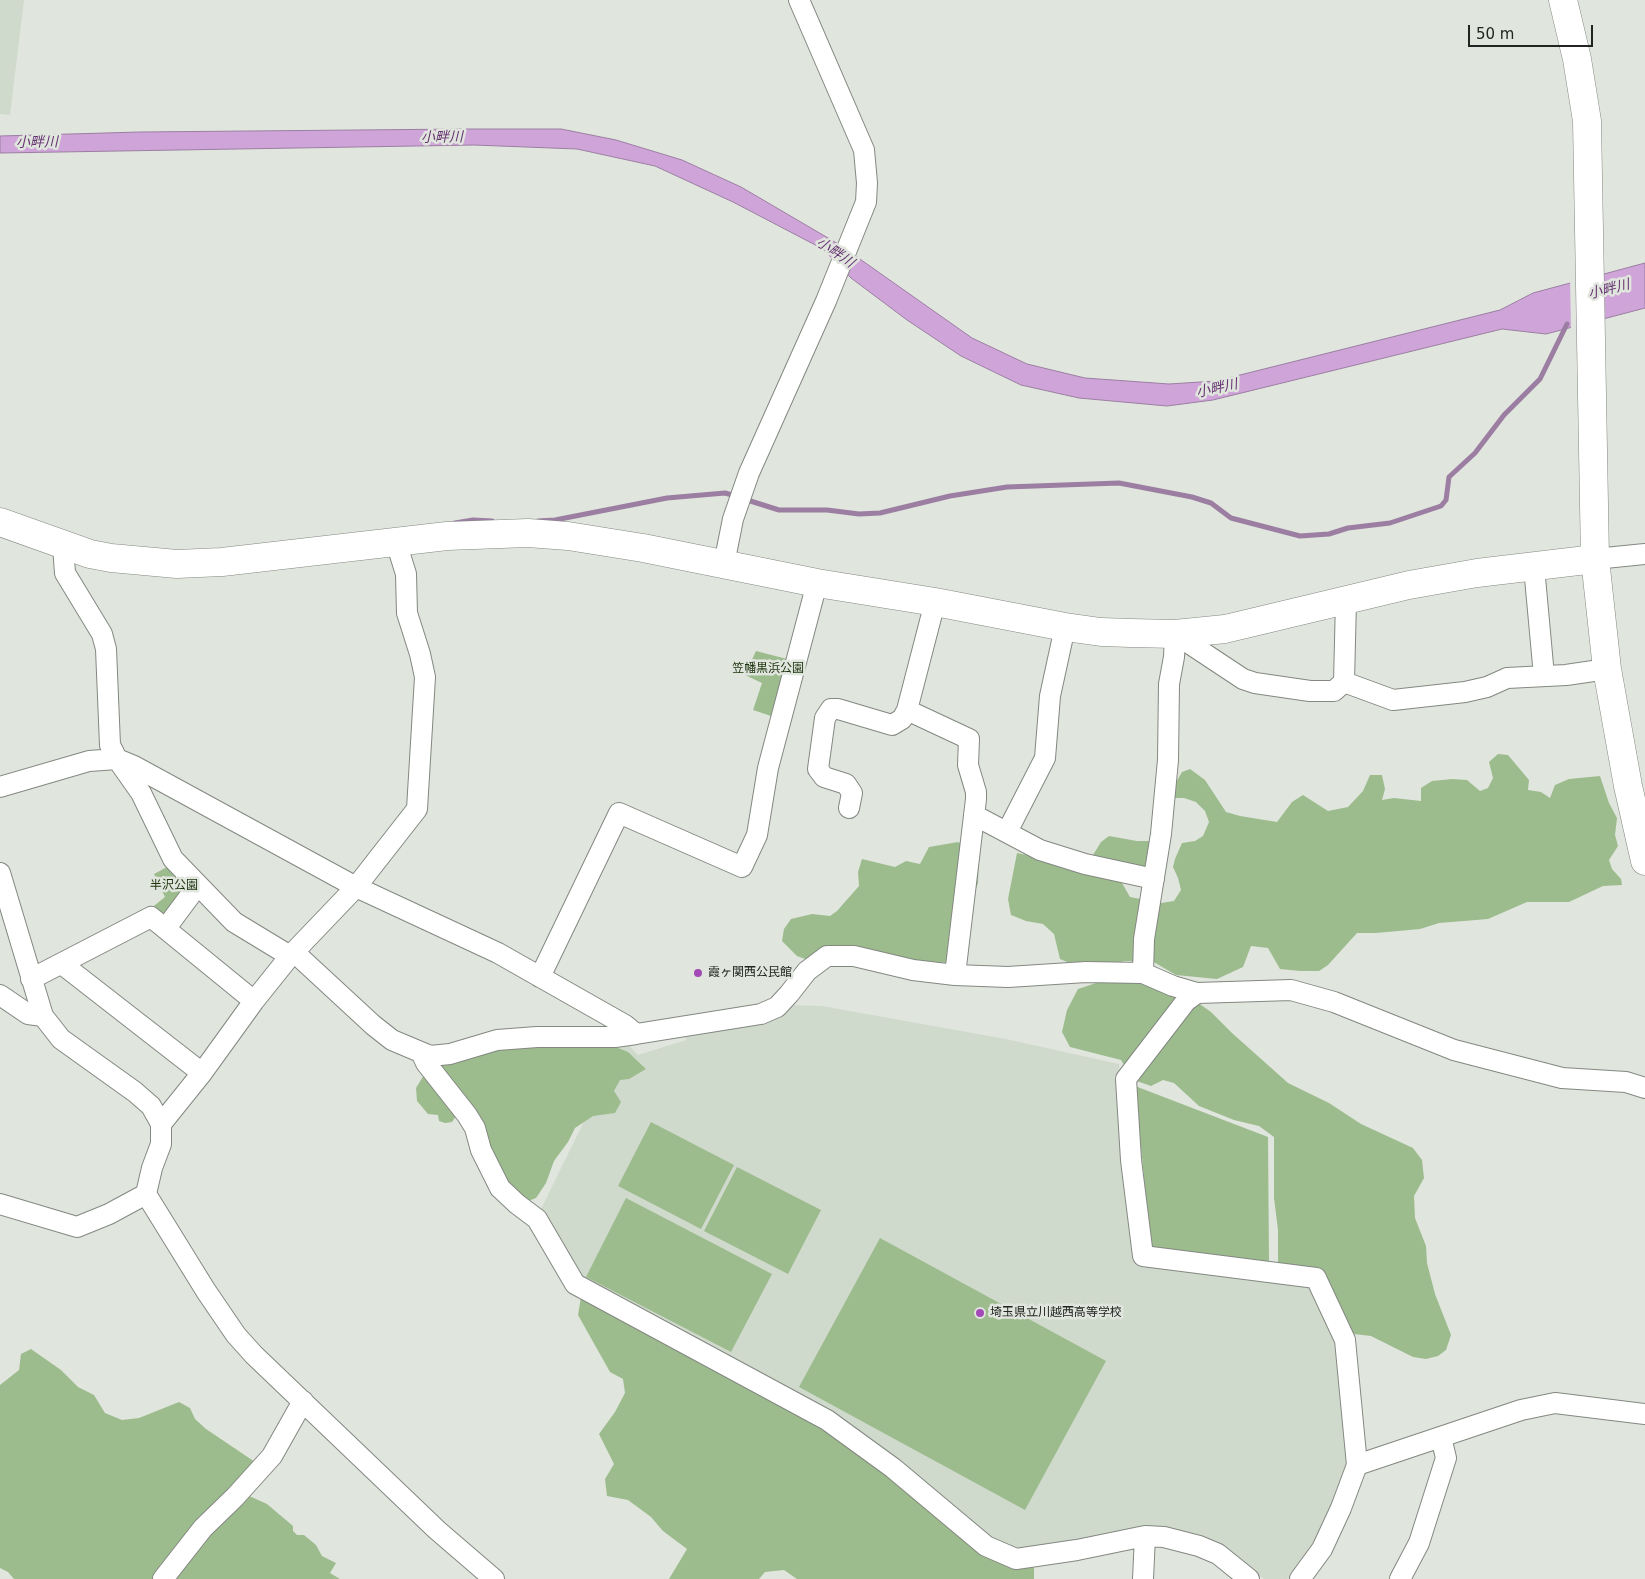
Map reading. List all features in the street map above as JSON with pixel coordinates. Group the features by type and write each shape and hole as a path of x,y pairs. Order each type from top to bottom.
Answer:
{"street":[{"path":"724,564 733,519 749,473 826,301 866,202 867,183 864,150 799,0"},
{"path":"1563,0 1577,59 1587,120 1595,560 1607,669 1628,786 1645,860"},
{"path":"0,522 63,546 90,554 111,558 177,564 222,562 447,536 528,533 568,536 643,548 816,583 935,602 1065,627 1101,632 1175,634 1225,629 1418,583 1477,573 1645,554"},
{"path":"161,1124 292,954 356,887 417,809 425,677 420,654 406,613 406,574 396,542"},
{"path":"63,546 65,573 102,634 106,649 110,745 140,793 174,859 234,922 292,954 392,1040 430,1056 442,1056 497,1040 536,1037 615,1037 761,1014 777,1006 807,971 827,956 854,956 913,970 955,975 1008,977 1086,972 1143,973 1173,986 1197,993 1291,990 1334,1002 1454,1050 1562,1078 1626,1082 1645,1088"},
{"path":"1534,567 1544,676"},
{"path":"540,977 618,813 742,867 757,835 768,768 816,583"},
{"path":"1175,634 1243,679 1254,683 1310,692 1334,691 1344,682 1346,600"},
{"path":"849,808 852,793 846,784 824,777 818,769 822,734 828,711 838,709 892,725 902,719 907,710 935,602"},
{"path":"1007,832 1045,758 1050,696 1065,627"},
{"path":"1143,973 1144,939 1161,834 1168,760 1169,684 1174,657 1175,634"},
{"path":"1344,682 1393,700 1466,692 1487,687 1507,678 1566,675 1607,669"},
{"path":"907,710 969,738 968,765 976,792 955,975"},
{"path":"0,787 88,761 117,759 134,766 356,887 468,938 625,1025 636,1034"},
{"path":"974,815 1040,850 1085,864 1154,879"},
{"path":"0,873 43,1016 61,1039 135,1092 151,1106 161,1124 161,1144 152,1168 146,1194 206,1291 236,1335 254,1355 436,1530 494,1579"},
{"path":"166,928 198,885"},
{"path":"31,979 151,917 254,1001"},
{"path":"62,964 202,1073"},
{"path":"1197,993 1186,1001 1126,1079 1131,1160 1143,1256 1316,1278 1345,1340 1356,1465 1341,1508 1322,1549 1301,1579"},
{"path":"0,995 28,1014 43,1016"},
{"path":"421,1052 426,1062 468,1115 475,1128 481,1150 500,1188 537,1219 575,1284 827,1420 892,1468 986,1546 1016,1559 1077,1550 1145,1536 1164,1537 1199,1546 1218,1554 1249,1579"},
{"path":"0,1204 78,1227 109,1214 146,1194"},
{"path":"163,1579 203,1528 272,1456 304,1402"},
{"path":"1356,1465 1521,1410 1555,1403 1645,1414"},
{"path":"1400,1579 1419,1543 1446,1458 1441,1437"},
{"path":"1143,1579 1145,1536"}],"shaded area":[{"path":"0,0 24,0 10,115 0,114"},
{"name":"埼玉県立川越西高等学校","path":"791,1005 822,1006 1006,1039 1119,1064 1134,1263 1312,1288 1334,1339 1347,1461 1335,1500 1322,1532 1294,1577 1264,1579 1212,1544 1071,1544 1016,1550 994,1541 582,1284 539,1213 621,1046 628,1044 638,1055 686,1040 685,1036"}],"green space":[{"name":"笠幡黒浜公園","path":"756,651 787,659 771,716 753,710 762,683 745,675"},
{"path":"1498,754 1508,755 1529,780 1528,790 1541,792 1550,798 1555,785 1569,779 1600,776 1609,803 1617,818 1615,835 1618,846 1609,860 1612,869 1621,879 1622,885 1603,886 1569,902 1527,902 1488,919 1439,923 1420,929 1357,933 1328,965 1319,971 1280,969 1268,948 1251,946 1243,967 1217,979 1176,975 1152,961 1125,961 1112,964 1085,961 1072,964 1060,959 1054,934 1043,924 1026,921 1011,915 1008,899 1017,853 1031,856 1058,848 1093,855 1101,842 1109,836 1137,841 1153,841 1150,869 1136,869 1122,883 1130,897 1161,903 1174,901 1181,890 1173,867 1182,843 1195,841 1203,836 1209,822 1205,811 1196,802 1184,798 1173,798 1175,784 1182,772 1190,769 1205,780 1226,812 1277,822 1292,802 1303,795 1328,811 1348,807 1363,791 1370,775 1382,775 1385,789 1382,800 1394,798 1421,801 1421,788 1432,781 1452,779 1467,780 1480,791 1488,788 1493,778 1489,762"},
{"path":"958,842 979,853 978,883 950,963 817,952 805,959 797,956 782,941 784,929 791,919 812,914 830,916 837,911 859,886 858,872 862,859 895,867 906,861 920,864 929,847"},
{"name":"半沢公園","path":"171,865 188,890 168,917 150,909 165,897 154,874"},
{"path":"1144,981 1197,1002 1211,1012 1288,1083 1329,1103 1361,1124 1413,1148 1422,1160 1424,1178 1414,1196 1415,1218 1426,1246 1427,1263 1435,1294 1451,1335 1446,1350 1438,1356 1426,1359 1413,1357 1371,1336 1354,1334 1334,1303 1278,1264 1278,1230 1274,1198 1274,1137 1259,1126 1234,1120 1199,1106 1174,1083 1163,1080 1151,1086 1134,1080 1121,1060 1070,1047 1062,1032 1067,1010 1078,989 1099,982"},
{"path":"609,1044 628,1052 646,1069 629,1079 620,1080 614,1091 621,1102 615,1113 593,1116 575,1128 568,1142 554,1161 546,1183 536,1198 523,1203 456,1116 452,1122 445,1123 439,1121 438,1115 428,1114 417,1101 416,1088 427,1070 435,1065 502,1046"},
{"path":"1135,1086 1268,1137 1269,1263 1151,1249"},
{"path":"651,1122 734,1165 701,1229 618,1186"},
{"path":"737,1167 821,1210 788,1274 704,1231"},
{"path":"626,1198 772,1274 731,1352 586,1277"},
{"path":"880,1238 1106,1361 1025,1510 799,1387"},
{"path":"581,1297 823,1428 899,1482 987,1555 1034,1568 1034,1579 797,1579 784,1570 765,1572 759,1579 669,1579 687,1549 663,1531 651,1517 628,1500 607,1496 605,1479 614,1464 599,1434 615,1412 625,1393 623,1379 610,1372 578,1315"},
{"path":"31,1349 61,1370 78,1387 94,1395 105,1413 122,1420 139,1418 179,1402 190,1408 195,1419 206,1429 258,1464 153,1579 14,1579 8,1572 0,1568 0,1385 19,1370 21,1354"},
{"path":"247,1495 267,1504 293,1526 293,1531 297,1535 304,1535 316,1545 322,1556 336,1563 330,1573 340,1579 171,1579 178,1569"}],"water":[{"name":"小畔川","path":"561,129 616,140 682,160 741,187 840,245 972,338 1027,364 1085,378 1169,384 1216,381 1500,310 1533,293 1645,263 1645,308 1546,334 1502,329 1213,400 1167,406 1079,398 1021,385 961,356 907,320 851,278 823,249 733,202 655,166 577,149 474,145 0,153 0,136 140,132"}],"pier":[{"path":"1600,273 1599,323 1571,330 1570,280"}],"waterway":[{"path":"744,499 779,510 827,510 859,514 880,513 950,496 1007,487 1119,483 1192,497 1211,503 1231,518 1300,536 1329,534 1348,528 1390,523 1441,506 1446,500 1449,477 1475,453 1504,415 1540,379 1567,324"},
{"path":"538,521 555,520 667,498 725,493 736,496"},
{"path":"455,523 473,520 492,521"}],"place":[{"name":"霞ヶ関西公民館","path":"698,973"},
{"name":"埼玉県立川越西高等学校","path":"980,1313"}]}
